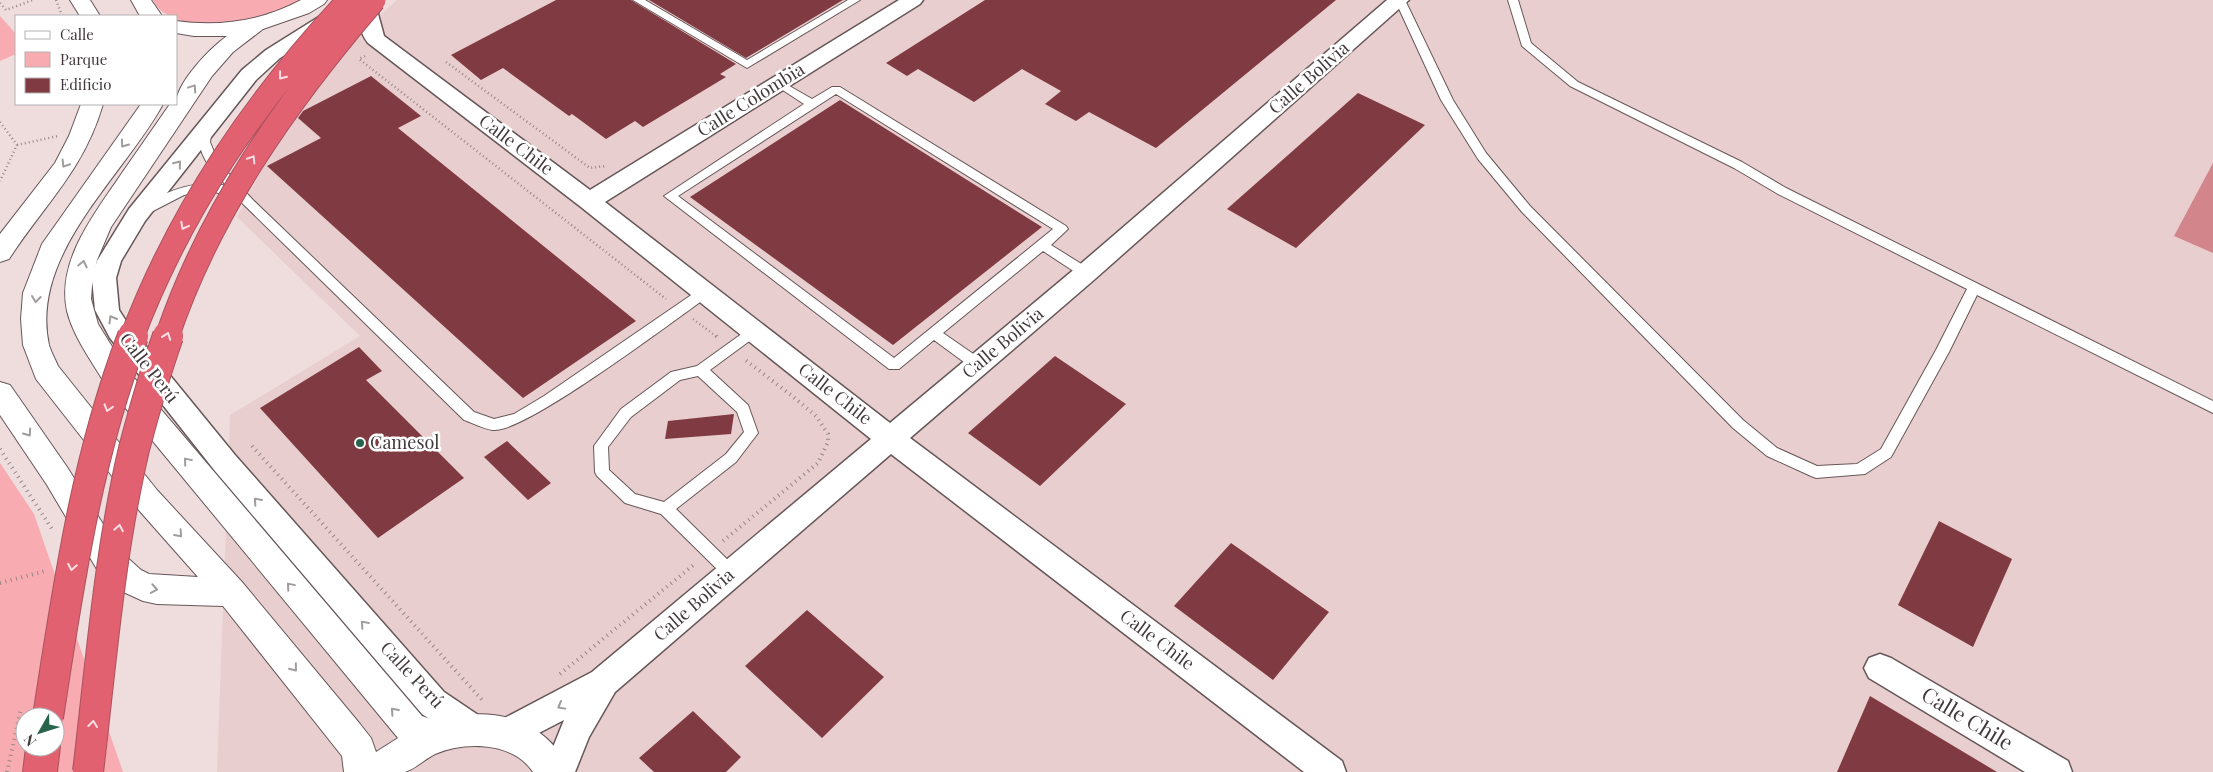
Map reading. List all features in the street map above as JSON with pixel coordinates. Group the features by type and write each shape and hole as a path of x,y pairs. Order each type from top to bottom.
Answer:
{"highway":[{"path":"50,707 70,573 90,478 115,386 148,300 185,224 226,154 294,60 349,0"},
{"path":"88,772 115,550 124,500 145,406 173,319 207,241 255,154 315,70 373,0"},
{"path":"40,772 42,757"}],"main road":[{"path":"80,0 89,15"},
{"path":"141,0 145,9 151,15"},
{"path":"178,27 205,30 256,24 287,14 318,0"},
{"name":"Calle Perú","path":"256,24 225,47 204,71 100,224 86,251 80,276 79,299 84,322 114,374 393,709 410,727 434,738"},
{"path":"0,253 51,186 73,151 87,121 92,105"},
{"path":"151,105 54,244 36,293 34,320 36,345 46,371 66,398 147,499 231,592 359,750 361,772"},
{"path":"0,393 57,476 109,561 130,580 143,587 157,590 199,593 231,592"},
{"path":"378,772 395,758 434,738 489,724 525,742 538,751 553,772"}],"street":[{"name":"Calle Perú","path":"359,0 272,54 249,75 137,215 119,242 109,261 104,278 107,310 119,331 238,478 433,703 489,724"},
{"path":"373,0 368,6 369,24 377,40"},
{"name":"Calle Colombia","path":"589,201 912,0"},
{"name":"Calle Bolivia","path":"560,772 564,754 578,725 604,682 1086,273 1400,0"},
{"path":"296,39 331,30 346,30 377,40"},
{"name":"Calle Chile","path":"377,40 589,201 890,438 1330,772"},
{"name":"Calle Chile","path":"1880,668 2054,771"},
{"name":"Calle Bolivia","path":"489,724 604,682"}],"lane":[{"path":"638,0 747,65 855,0"},
{"path":"1400,0 1447,100 1482,156 1526,209 1731,417 1772,452 1816,472 1860,470 1886,453 1942,352 1974,288"},
{"path":"1513,0 1526,44 1574,84 1738,165 1782,192 2213,407"},
{"path":"779,83 812,104"},
{"path":"836,89 1062,229 894,365 670,196 812,104 836,89"},
{"path":"206,129 204,142 213,164 249,203 468,416 494,425 518,418 549,400 705,292"},
{"path":"137,215 157,202 177,193 208,185 231,192 249,203"},
{"path":"1042,246 1086,273"},
{"path":"731,573 666,509 630,498 602,472 601,446 626,413 676,376 701,370 754,330"},
{"path":"934,333 977,364"},
{"path":"666,509 731,458 751,434 744,409 701,370"}],"path":[{"path":"0,3 6,10 33,0"},
{"path":"56,0 62,15"},
{"path":"377,40 364,49 370,53 359,59 820,418 828,434 826,450 818,463 554,679"},
{"path":"446,62 590,168 609,166"},
{"path":"0,122 17,145"},
{"path":"17,145 61,135"},
{"path":"0,180 17,145"},
{"path":"252,446 489,724"},
{"path":"0,449 53,530"},
{"path":"0,583 52,569"},
{"path":"7,772 22,704"}],"shaded area":[{"path":"397,0 2213,0 2213,772 217,772 230,415 360,336 237,217 277,141 351,41"},
{"path":"2213,163 2213,253 2174,236"}],"green space":[{"path":"153,0 307,0 276,12 226,24 192,23 178,20 178,15 168,15 157,7"},
{"path":"0,16 15,33 15,54 0,61"},
{"path":"0,463 34,514 123,772 0,772"}],"building":[{"path":"556,0 631,0 736,64 720,74 726,77 643,127 635,121 606,139 572,114 569,116 503,68 481,80 451,55"},
{"path":"649,0 843,0 746,58"},
{"path":"985,0 1336,0 1156,148 1089,112 1076,121 1045,104 1061,91 1022,69 974,102 918,69 907,76 886,63"},
{"path":"371,76 421,116 398,128 636,321 523,398 267,166 321,138 298,118 303,111"},
{"path":"1358,93 1425,125 1296,248 1227,209"},
{"path":"840,100 1042,227 893,345 690,197"},
{"name":"Camesol","path":"359,347 382,371 366,380 464,478 378,538 260,408"},
{"path":"1055,356 1126,404 1040,486 968,433"},
{"path":"734,414 731,434 665,439 668,421"},
{"path":"507,441 551,483 528,500 484,457"},
{"path":"1939,521 2012,559 1973,647 1898,605"},
{"path":"1231,543 1329,612 1273,680 1174,606"},
{"path":"807,610 884,677 822,738 745,666"},
{"path":"1870,696 1997,772 1837,772"},
{"path":"693,711 741,757 726,772 654,772 639,758"}],"place":[{"name":"Camesol","path":"360,443"}]}
